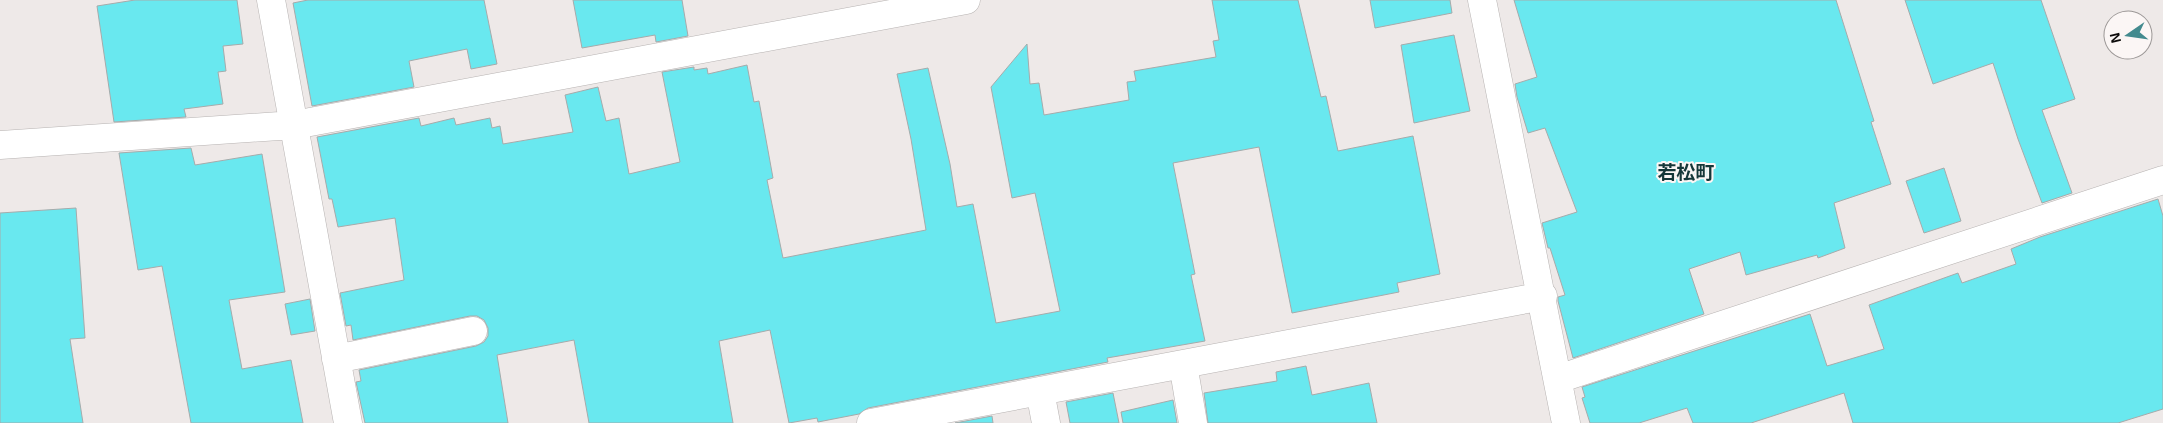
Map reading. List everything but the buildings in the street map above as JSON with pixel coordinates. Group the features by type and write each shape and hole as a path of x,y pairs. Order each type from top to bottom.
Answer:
{"street":[{"path":"271,0 348,423"},
{"path":"0,144 294,125 966,0"},
{"path":"1482,0 1543,296 1566,423"},
{"path":"1558,379 2163,180"},
{"path":"872,423 1543,296"},
{"path":"336,360 473,331"},
{"path":"1182,364 1193,423"},
{"path":"1040,391 1046,423"}],"district":[{"name":"若松町","path":"1686,172"}]}
